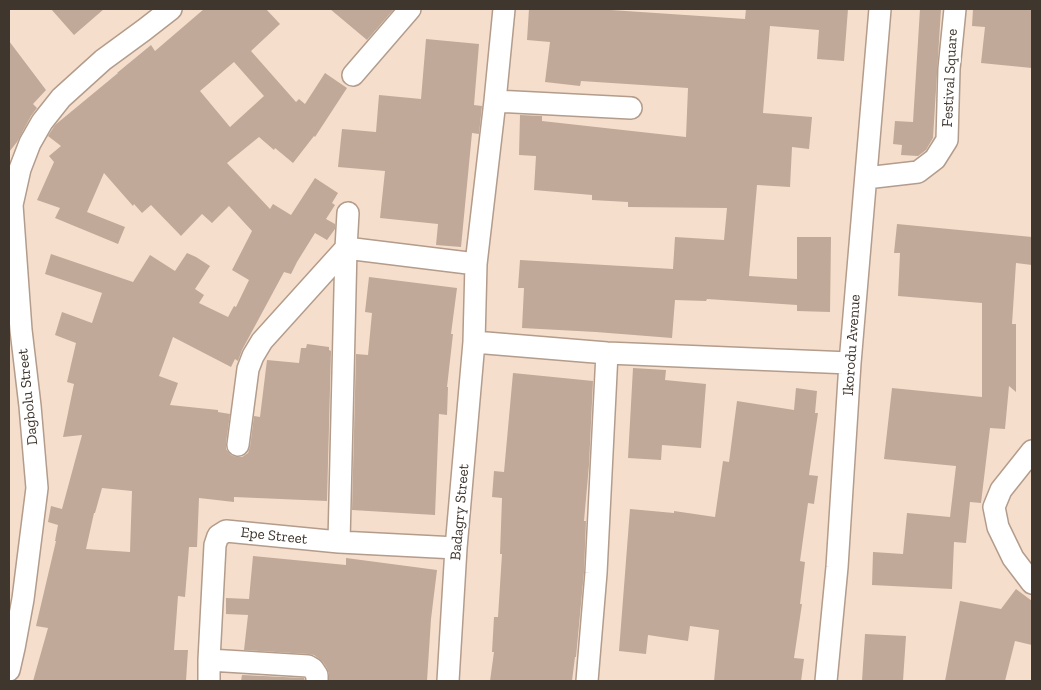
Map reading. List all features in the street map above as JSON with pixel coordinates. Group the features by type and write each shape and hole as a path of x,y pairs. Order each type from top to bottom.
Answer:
{"street":[{"name":"Dagbolu Street","path":"9,670 23,599 37,488 30,406 15,328 10,204 30,143 42,122 61,98 103,60 171,9"},
{"path":"353,75 410,9"},
{"name":"Badagry Street","path":"448,681 456,548 474,342 476,264 504,9"},
{"name":"Ikorodu Avenue","path":"826,681 837,567 850,363 880,9"},
{"name":"Festival Square","path":"866,178 918,172 935,160 947,140 949,69 955,9"},
{"path":"495,101 631,108"},
{"path":"339,542 348,214"},
{"path":"346,248 476,264"},
{"path":"238,445 248,369 253,356 262,341 346,248"},
{"path":"474,342 607,352 850,363"},
{"path":"587,681 596,573 607,352"},
{"path":"1032,451 1001,490 994,507 998,526 1013,558 1032,583"},
{"name":"Epe Street","path":"209,660 215,545 218,536 226,531 339,542 456,548"},
{"path":"209,681 209,660 308,666 317,674 317,681"}],"building":[{"path":"51,9 104,9 74,35"},
{"path":"204,9 266,9 280,24 251,51 296,102 299,99 305,104 325,73 347,88 315,137 293,163 259,137 227,163 270,209 273,204 291,215 315,178 338,193 332,203 335,205 326,219 335,224 335,229 327,240 315,233 291,274 284,272 238,361 235,359 231,367 173,337 159,376 178,383 170,405 218,410 218,412 230,414 226,449 231,455 242,457 248,453 250,447 254,416 260,417 267,360 299,363 301,348 306,348 307,344 329,347 331,351 327,501 234,497 234,502 199,498 197,547 189,547 185,597 178,596 174,650 188,650 186,681 33,681 48,628 36,626 58,525 48,522 51,506 62,509 82,435 63,437 74,384 67,382 76,343 55,335 62,312 92,323 102,293 45,274 51,254 133,282 150,255 175,271 187,253 210,266 195,289 204,295 199,303 228,317 234,306 236,307 249,280 232,270 252,231 229,206 212,223 202,214 181,236 151,205 142,213 134,204 133,206 104,173 87,212 125,227 118,244 55,218 60,208 37,200 54,162 49,156 61,146 48,136 55,125 151,45 155,51","holes":["234,62 264,96 230,127 200,91","102,488 132,491 130,552 86,549"]},
{"path":"330,9 394,9 367,40"},
{"path":"529,9 596,9 745,19 746,9 848,9 844,61 817,59 819,30 770,26 763,113 812,117 809,149 792,147 790,187 757,185 749,276 797,279 797,237 831,237 830,312 797,311 797,305 707,299 706,301 675,300 672,338 522,328 524,288 518,288 520,260 673,269 675,237 724,240 727,208 628,207 628,202 592,200 592,195 534,190 536,156 519,155 520,115 542,116 542,121 686,137 688,88 581,81 580,86 545,82 550,42 527,40"},
{"path":"920,9 941,9 933,138 926,150 918,156 901,155 902,145 893,144 895,121 913,122"},
{"path":"973,9 1032,9 1032,68 981,63 985,27 972,26"},
{"path":"426,39 479,44 474,105 482,106 479,134 472,133 461,247 436,245 438,224 380,218 385,171 338,167 342,129 376,132 379,95 421,99"},
{"path":"9,41 46,90 33,104 37,108 9,152"},
{"path":"897,224 1032,237 1032,265 1016,263 1012,324 1016,324 1016,392 1009,386 1005,429 990,428 981,503 970,502 966,543 954,542 952,589 872,585 873,552 903,554 907,513 950,517 956,466 884,459 892,388 982,397 982,303 898,296 900,253 894,253"},
{"path":"369,277 457,288 451,334 453,334 447,387 447,415 439,414 435,515 352,510 356,354 368,355 372,313 365,312"},
{"path":"633,368 666,370 665,380 706,384 701,448 662,445 661,460 628,458"},
{"path":"513,373 593,381 584,521 586,521 584,572 572,681 490,681 494,652 492,652 494,617 498,617 502,554 500,554 502,498 492,497 494,471 504,472"},
{"path":"796,388 817,391 815,413 818,413 809,475 818,476 814,504 808,503 800,561 805,562 800,604 802,604 794,658 804,659 801,681 714,681 719,630 690,626 688,641 648,635 646,654 619,651 630,509 674,513 674,511 715,517 723,461 729,462 737,401 794,410"},
{"path":"253,556 346,565 346,558 437,570 431,619 427,681 329,681 327,668 314,655 244,650 248,615 226,614 226,598 249,599"},
{"path":"1016,589 1032,601 1032,645 1015,641 1005,681 945,681 960,601 1001,609"},
{"path":"865,634 906,636 903,681 862,681"},
{"path":"242,675 304,678 305,681 241,681"}]}
